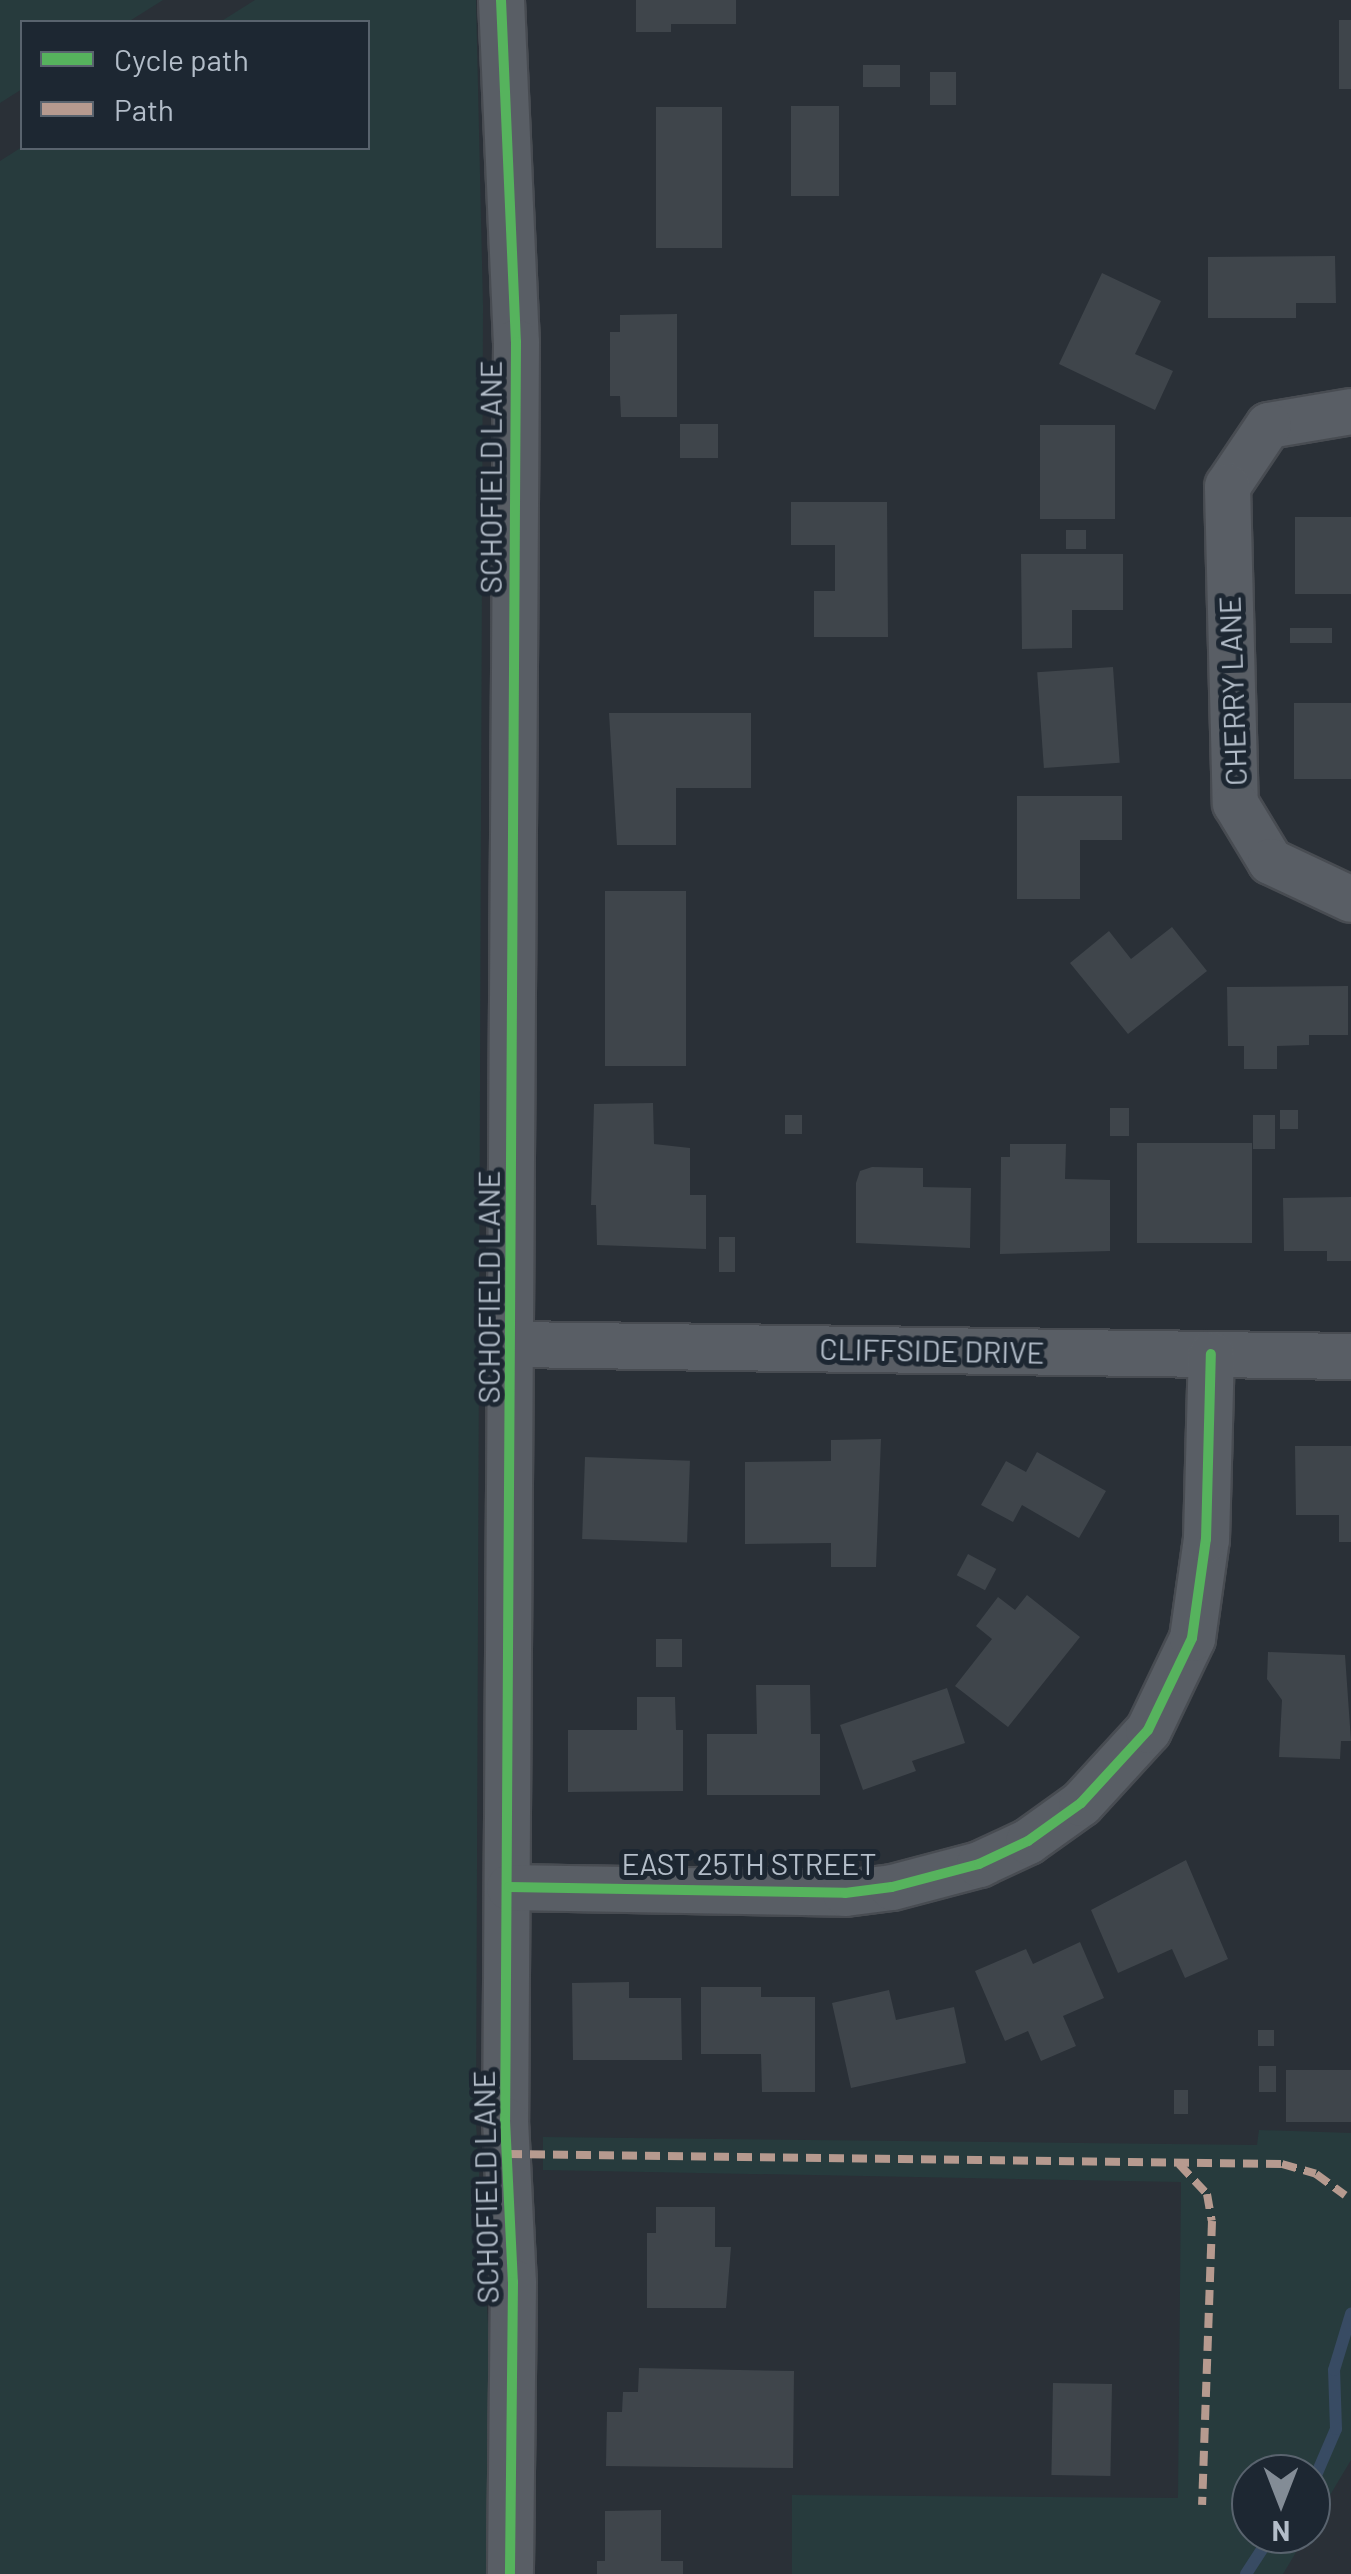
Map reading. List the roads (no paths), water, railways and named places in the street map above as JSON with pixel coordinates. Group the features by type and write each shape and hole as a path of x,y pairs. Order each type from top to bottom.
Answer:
{"street":[{"name":"SCHOFIELD LANE","path":"501,0 516,342 510,2574"},
{"name":"CHERRY LANE","path":"1348,899 1270,861 1235,803 1227,486 1268,426 1351,411"},
{"name":"CLIFFSIDE DRIVE","path":"513,1344 1351,1356"},
{"name":"EAST 25TH STREET","path":"509,1887 845,1893 892,1887 979,1864 1028,1841 1081,1803 1148,1730 1192,1638 1206,1539 1211,1354"}],"waterway":[{"path":"1325,2454 1336,2429 1334,2370 1351,2314"},
{"path":"1246,2574 1259,2554"}]}
